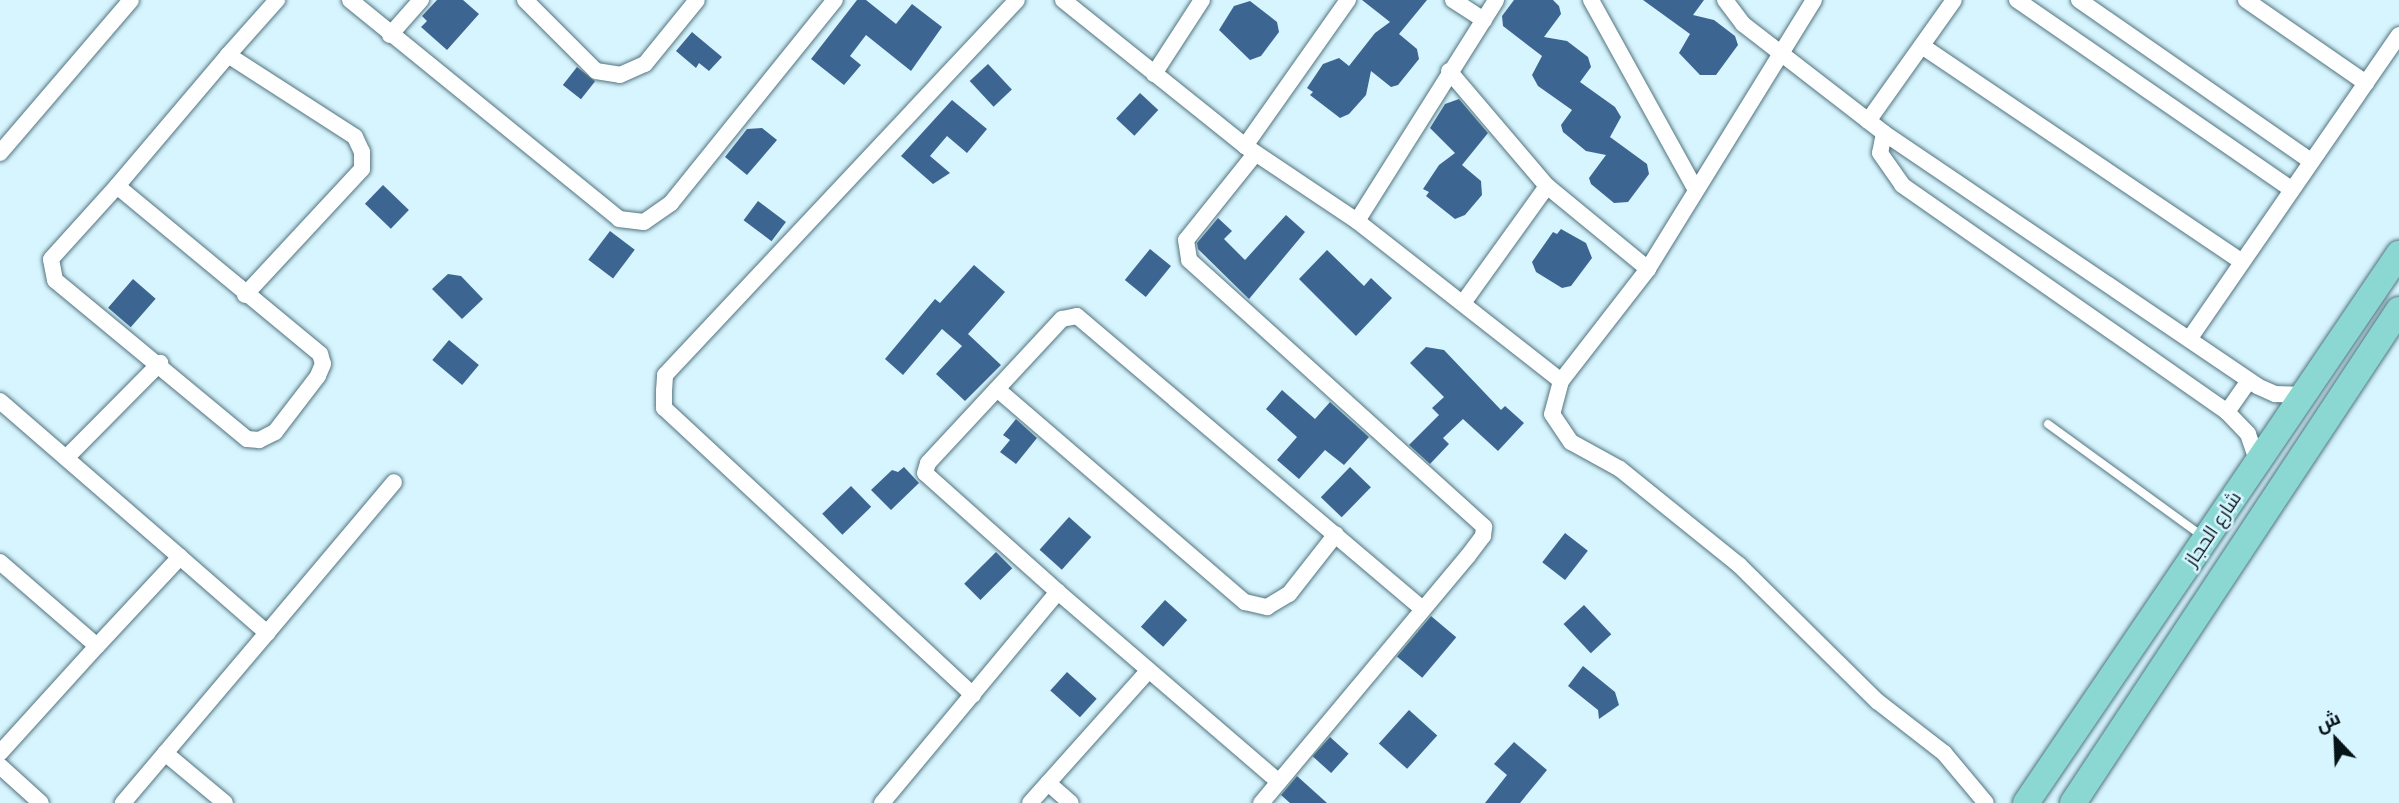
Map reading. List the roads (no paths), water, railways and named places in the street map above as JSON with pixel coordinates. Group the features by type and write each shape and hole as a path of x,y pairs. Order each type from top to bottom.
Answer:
{"main road":[{"name":"شارع الحجاز","path":"2026,803 2399,254"},
{"name":"شارع الحجاز","path":"2073,803 2399,310"}],"street":[{"path":"0,153 131,0"},
{"path":"117,186 245,295 320,354 323,364 275,432 259,440 247,439 160,363 55,280 51,259 277,0"},
{"path":"350,0 619,219 644,222 671,203 835,0"},
{"path":"390,35 421,0"},
{"path":"525,0 596,71 620,75 645,64 697,0"},
{"path":"973,695 664,408 665,375 1017,0"},
{"path":"1063,0 1250,150 1356,221 1561,381"},
{"path":"1154,74 1202,0"},
{"path":"1261,803 1483,536 1481,521 1189,260 1186,250 1186,240 1250,150 1348,0"},
{"path":"1453,0 1484,20"},
{"path":"1356,221 1496,0"},
{"path":"1591,0 1696,190"},
{"path":"1725,0 1743,24 1884,133 2190,338 2249,381 2275,394 2305,395"},
{"path":"1814,0 1779,52 1648,269 1561,381 1552,414 1571,442 1620,469 1739,565 1877,701 1944,753 1986,803"},
{"path":"1868,121 1954,0"},
{"path":"2017,0 2292,190"},
{"path":"2079,0 2311,162"},
{"path":"2246,0 2366,83"},
{"path":"2190,338 2399,34"},
{"path":"1923,46 2242,262"},
{"path":"228,55 355,137 362,152 362,169 245,295"},
{"path":"1449,71 1547,186 1648,269"},
{"path":"1884,133 1880,153 1902,185 2227,412 2248,434 2258,463"},
{"path":"1464,303 1547,186"},
{"path":"1279,782 1058,592 925,473 928,463 1062,319 1077,316 1423,609"},
{"path":"66,458 160,363"},
{"path":"2227,412 2249,381"},
{"path":"997,389 1245,602 1267,607 1289,594 1336,534"},
{"path":"0,401 267,633"},
{"path":"123,803 394,482"},
{"path":"0,753 180,557"},
{"path":"0,562 97,646"},
{"path":"882,803 1058,592"},
{"path":"1030,803 1149,670"},
{"path":"166,753 225,803"},
{"path":"0,766 41,803"},
{"path":"1048,783 1071,803"}],"lane":[{"path":"2048,424 2206,539"}]}
